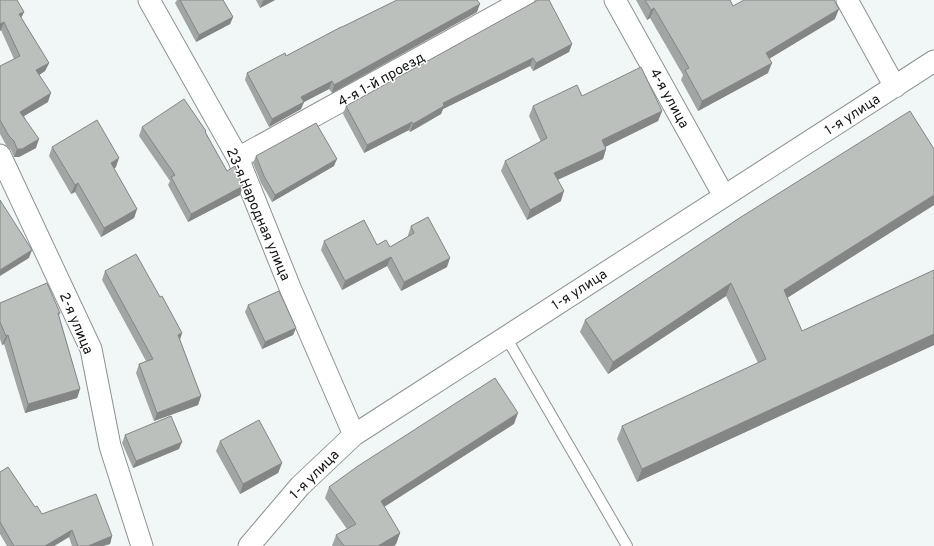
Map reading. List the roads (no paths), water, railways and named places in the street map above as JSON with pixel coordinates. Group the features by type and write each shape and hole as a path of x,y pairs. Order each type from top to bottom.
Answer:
{"street":[{"name":"4-я 1-й проезд","path":"238,158 524,0"},
{"name":"4-я улица","path":"616,0 724,196"},
{"path":"847,0 894,87"},
{"name":"23-я Народная улица","path":"153,1 238,158 291,290 354,435"},
{"name":"1-я улица","path":"249,546 300,486 354,435 934,61"},
{"name":"2-я улица","path":"0,155 91,349 110,446 142,546"}],"lane":[{"path":"506,337 627,546"}]}
